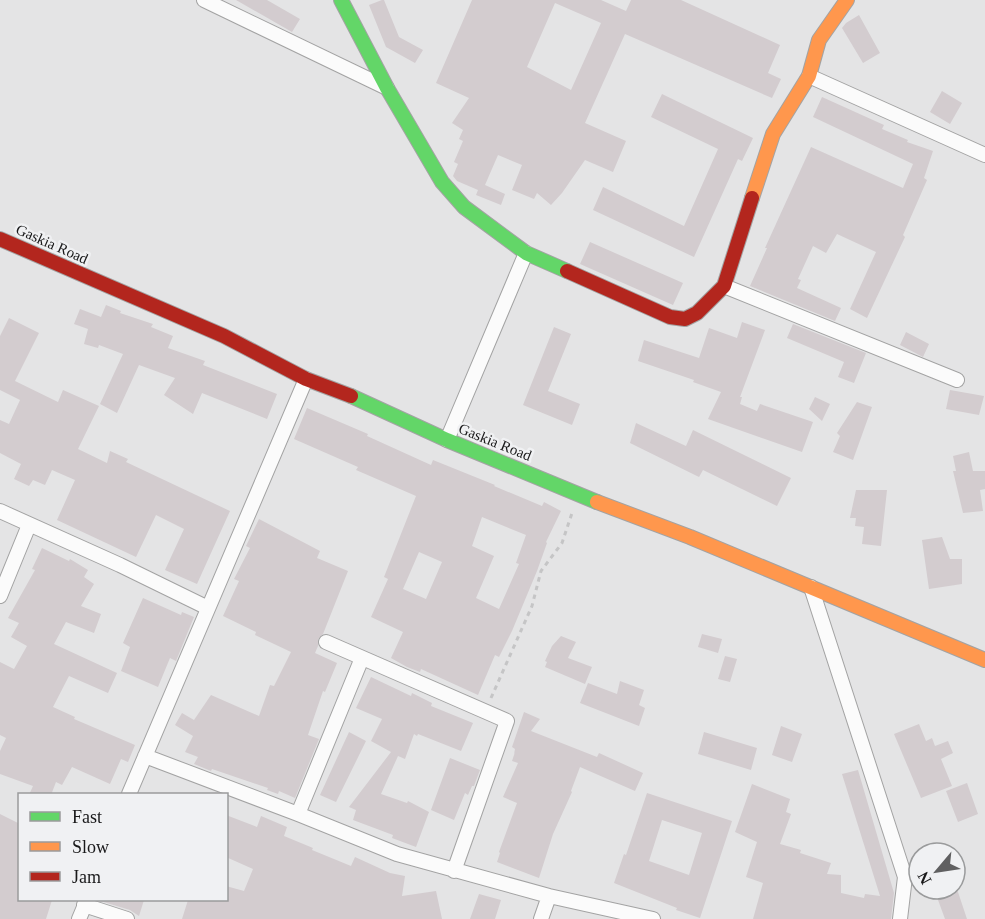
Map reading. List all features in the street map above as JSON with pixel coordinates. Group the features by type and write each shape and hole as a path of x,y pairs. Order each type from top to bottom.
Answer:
{"main road":[{"path":"341,0 387,88 442,182 464,207 526,253 670,317 685,319 697,314 724,286 774,134 809,76 819,40 847,0"},
{"name":"Gaskia Road","path":"0,240 224,336 306,379 364,402 447,440 582,496 690,537 985,660"}],"street":[{"path":"204,0 387,88"},
{"path":"809,76 985,155"},
{"path":"447,440 526,253"},
{"path":"724,286 957,380"},
{"path":"130,793 306,379"},
{"path":"0,511 208,608"},
{"path":"0,597 29,525"},
{"path":"811,587 904,877 900,919"},
{"path":"326,642 507,721 454,871"},
{"path":"298,814 362,658"},
{"path":"144,756 398,854 549,896 653,919"},
{"path":"541,919 549,896"},
{"path":"79,919 86,902 127,919"}],"path":[{"path":"485,711 532,606 541,571 562,543 573,514 574,496 582,496"}],"building":[{"path":"236,0 267,0 300,19 292,32"},
{"path":"384,0 399,37 423,50 415,63 386,47 369,5"},
{"path":"472,0 601,0 626,11 631,0 681,0 780,45 768,73 781,79 772,98 625,34 585,123 626,141 613,172 585,160 551,205 537,193 534,199 512,190 522,165 498,155 485,185 505,194 501,205 476,195 478,190 457,181 453,176 458,164 454,162 463,141 459,139 463,130 452,123 469,98 436,83","holes":["555,3 601,23 571,90 527,67"]},
{"path":"859,15 880,53 863,63 842,28"},
{"path":"942,91 962,103 950,124 930,112"},
{"path":"662,94 753,138 742,161 738,159 694,257 593,210 603,187 684,226 718,149 651,117"},
{"path":"822,97 884,125 882,129 908,140 907,142 933,151 924,178 927,180 903,235 905,237 867,318 850,309 876,252 837,234 826,253 813,246 798,279 801,280 797,288 841,308 835,321 750,286 811,147 903,188 913,164 813,117"},
{"path":"590,242 683,283 673,305 580,264"},
{"path":"106,305 121,311 120,313 153,324 151,327 173,336 168,348 205,361 203,365 277,394 267,419 202,393 193,414 164,395 175,378 139,365 117,413 100,404 123,354 99,345 98,348 84,344 88,329 74,324 80,309 101,317"},
{"path":"9,318 39,333 15,381 58,402 63,390 99,406 78,449 107,463 110,451 128,459 126,462 230,511 197,584 165,570 184,529 156,515 136,557 57,520 75,480 52,470 45,485 33,480 29,486 14,479 21,464 0,453 0,420 9,424 20,400 0,390 0,336"},
{"path":"742,322 765,330 740,397 742,397 740,404 757,411 760,404 813,422 802,452 708,419 721,392 638,361 644,340 699,358 709,328 737,338"},
{"path":"793,324 866,353 854,383 838,377 844,362 787,338"},
{"path":"554,327 571,334 548,391 580,404 572,425 523,405"},
{"path":"906,332 929,344 923,357 900,345"},
{"path":"950,390 984,396 979,415 946,409"},
{"path":"815,397 830,404 822,421 809,409"},
{"path":"857,402 872,407 853,460 833,452 840,436 837,433"},
{"path":"307,408 368,434 367,436 431,465 433,460 542,506 544,502 561,511 546,542 537,571 512,631 499,657 495,655 478,695 421,669 420,672 407,667 391,658 403,632 371,617 388,579 384,577 416,496 356,470 358,467 294,439","holes":["482,517 526,535 516,563 519,564 499,609 476,598 494,556 472,546","419,552 442,562 426,599 403,589"]},
{"path":"636,423 686,446 693,430 791,478 777,506 703,470 699,477 630,443"},
{"path":"969,452 973,471 985,471 985,489 980,490 983,511 963,513 953,471 956,471 953,456"},
{"path":"856,490 887,490 881,546 862,544 864,527 855,526 856,518 850,518"},
{"path":"259,519 320,551 317,558 348,571 323,634 318,639 315,653 337,663 325,692 323,691 308,735 319,739 295,798 194,764 198,757 185,752 193,736 175,725 182,713 194,720 211,695 259,716 270,685 274,686 291,652 255,635 256,632 223,616 239,581 234,579 250,548 246,546"},
{"path":"942,537 950,559 962,559 962,584 929,589 922,540"},
{"path":"42,548 69,561 70,559 88,570 84,577 94,584 81,606 101,614 94,633 66,622 54,644 117,673 108,693 69,676 53,707 75,717 74,719 135,745 128,762 121,759 110,784 72,767 62,785 56,782 52,793 30,793 33,786 0,774 0,751 6,738 0,735 0,662 14,669 27,646 11,637 19,623 8,618 35,570 32,569"},
{"path":"143,598 181,615 182,612 194,617 176,661 170,658 158,687 121,671 130,647 123,643"},
{"path":"702,634 722,639 718,653 698,647"},
{"path":"561,636 576,642 568,658 592,667 585,684 545,667 547,662 545,661 552,646"},
{"path":"725,656 737,659 730,682 718,679"},
{"path":"371,677 411,696 412,693 432,703 431,706 473,723 461,751 414,734 405,759 398,756 381,794 407,803 408,801 429,812 416,847 392,838 393,835 353,820 356,810 349,807 391,752 371,741 382,719 356,708"},
{"path":"620,681 644,690 639,705 645,708 639,726 580,703 588,683 617,694"},
{"path":"524,712 540,719 531,731 597,757 599,753 643,773 635,791 580,767 572,792 553,834 539,878 497,862 517,803 503,797 518,763 512,761 515,749 512,747"},
{"path":"919,724 926,741 932,738 935,746 948,741 953,753 941,759 952,786 921,798 894,734"},
{"path":"781,726 802,734 792,762 772,755"},
{"path":"349,732 366,741 336,802 320,795"},
{"path":"704,732 757,748 751,770 698,754"},
{"path":"450,758 480,770 474,786 468,795 465,793 454,820 431,810"},
{"path":"858,770 894,893 891,919 753,919 763,883 746,877 757,842 735,832 752,784 790,799 786,812 791,814 780,844 831,863 827,874 841,875 841,893 864,898 865,894 880,896 842,774"},
{"path":"967,783 978,814 958,822 946,791"},
{"path":"647,793 732,821 700,918 614,883 624,854 626,855","holes":["662,820 702,833 689,875 649,861"]},
{"path":"0,814 18,823 18,901 52,901 46,919 0,919"},
{"path":"228,816 257,827 261,816 287,827 284,836 313,848 312,850 351,866 355,857 390,873 405,876 402,896 436,891 442,919 182,919 188,901 228,901 228,887 244,891 253,869 228,858"},
{"path":"479,894 501,900 495,919 470,919"},
{"path":"100,901 144,901 139,916 130,910"},
{"path":"938,901 961,901 967,919 945,919"}],"traffic: fast":[{"path":"341,0 387,88 442,182 464,207 526,253 567,271"},
{"path":"351,396 447,440 597,502"}],"traffic: slow":[{"path":"752,198 773,134 809,76 819,40 847,0"},
{"path":"597,502 690,537 985,660"}],"traffic: jam":[{"path":"567,271 670,317 685,319 697,313 724,286 752,198"},
{"path":"0,239 224,336 306,379 351,396"}]}
